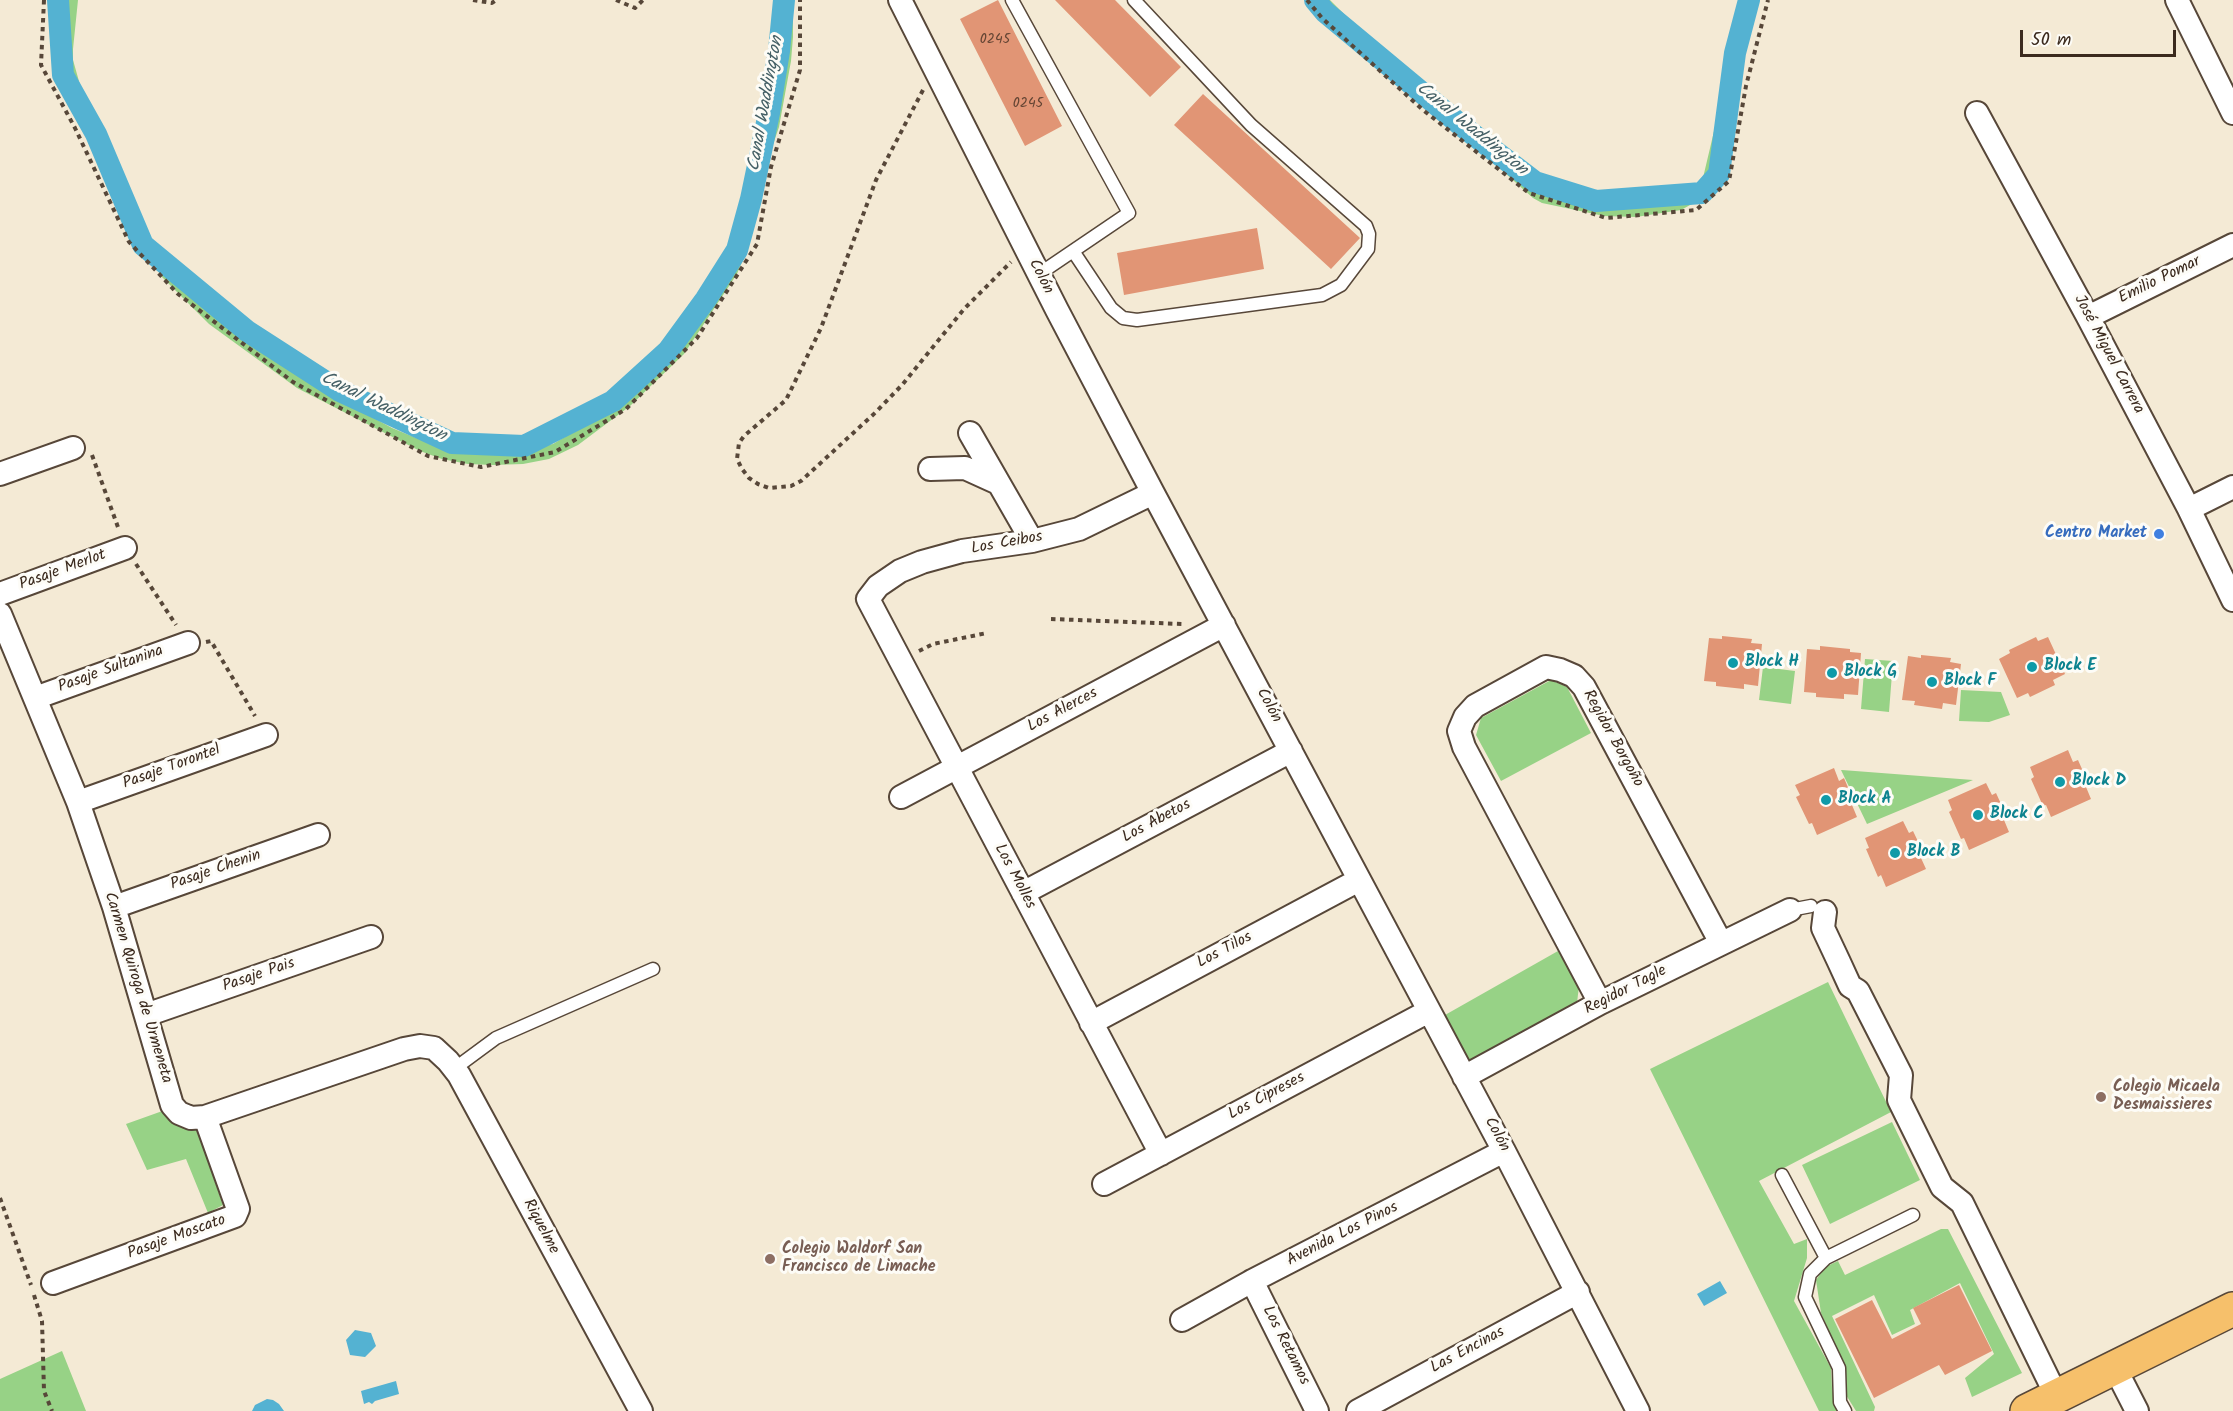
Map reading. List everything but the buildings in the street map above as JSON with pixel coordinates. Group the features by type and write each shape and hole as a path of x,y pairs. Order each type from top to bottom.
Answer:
{"main road":[{"path":"2027,1411 2233,1310"}],"street":[{"name":"Colón","path":"900,0 1038,274 1504,1150 1638,1411"},
{"path":"2177,0 2233,113"},
{"name":"José Miguel Carrera","path":"1977,113 2088,316 2189,509 2233,600"},
{"name":"Emilio Pomar","path":"2088,316 2233,245"},
{"path":"970,433 1032,541"},
{"path":"0,474 73,448"},
{"path":"930,470 965,468 998,483"},
{"path":"2189,509 2233,487"},
{"name":"Los Ceibos","path":"868,599 885,581 900,571 922,562 962,551 1032,541 1079,529 1153,493"},
{"name":"Pasaje Merlot","path":"0,594 125,548"},
{"name":"Los Molles","path":"868,599 1161,1154"},
{"name":"Carmen Quiroga de Urmeneta","path":"0,614 78,802 114,907 172,1105 179,1113 191,1118 205,1117"},
{"name":"Los Alerces","path":"901,797 1224,625"},
{"name":"Pasaje Sultanina","path":"35,698 188,643"},
{"name":"Regidor Borgoño","path":"1600,1003 1464,747 1460,731 1465,717 1475,706 1546,668 1560,670 1574,676 1584,687 1721,943"},
{"name":"Pasaje Torontel","path":"78,802 266,735"},
{"name":"Los Abetos","path":"1023,893 1291,751"},
{"name":"Pasaje Chenin","path":"114,907 318,835"},
{"name":"Los Tilos","path":"1091,1023 1359,880"},
{"name":"Regidor Tagle","path":"1464,1077 1600,1003 1721,943 1809,909 1823,928 1850,986 1858,991 1901,1075 1899,1100 1942,1187 1962,1203 2057,1397"},
{"name":"Pasaje Pais","path":"146,1015 371,937"},
{"name":"Los Cipreses","path":"1104,1184 1429,1011"},
{"name":"Riquelme","path":"205,1117 404,1049 420,1046 434,1048 454,1069 641,1411"},
{"name":"Pasaje Moscato","path":"53,1283 235,1216 238,1209 205,1117"},
{"name":"Avenida Los Pinos","path":"1182,1320 1252,1281 1504,1150"},
{"name":"Los Retamos","path":"1252,1281 1317,1411"},
{"name":"Las Encinas","path":"1358,1411 1578,1292"},
{"path":"2115,1368 2137,1411"}],"lane":[{"path":"1012,0 1129,213 1038,274"},
{"path":"1073,251 1110,308 1123,318 1137,320 1322,295 1341,285 1368,249 1366,226 1251,125 1134,0"},
{"path":"454,1069 496,1038 653,969"},
{"path":"1782,1175 1826,1258"},
{"path":"1845,1411 1840,1402 1839,1368 1805,1297 1810,1274 1826,1258 1913,1215"}],"path":[{"path":"44,0 41,65 75,128 129,242 178,294 292,382 428,456 481,466 555,452 626,409 697,338 757,244 771,167 800,70 800,0"},
{"path":"473,0 492,3 496,0"},
{"path":"616,0 635,8 644,0"},
{"path":"1306,0 1322,18 1423,110 1529,193 1606,218 1696,210 1729,181 1746,86 1768,0"},
{"path":"935,68 876,180 821,328 786,400 739,443 737,459 749,478 769,488 791,486 801,481 902,385 970,302 1026,249"},
{"path":"73,448 91,452 125,548 188,643 211,641 266,735"},
{"path":"1051,619 1224,625"},
{"path":"899,660 933,644 987,633"},
{"path":"0,1198 42,1321 44,1391 52,1411"}],"green space":[{"path":"67,0 78,0 73,60 84,99 161,259 181,283 218,317 315,386 392,428 421,440 456,451 494,455 553,444 578,429 637,381 669,348 714,294 729,267 741,227 750,184 775,101 781,61 783,0 793,0 793,37 779,127 768,159 746,252 737,274 684,354 630,406 578,445 549,459 523,464 468,464 442,459 420,451 297,388 209,324 161,276 72,103 66,86 58,50 58,39"},
{"path":"1318,0 1330,0 1393,63 1530,184 1556,196 1591,203 1631,205 1679,201 1695,192 1702,182 1747,0 1757,0 1742,53 1714,180 1701,199 1681,210 1636,217 1604,216 1542,203 1533,198 1388,72"},
{"path":"1865,659 1893,661 1889,712 1861,709"},
{"path":"1763,667 1795,671 1791,704 1759,700"},
{"path":"1551,680 1567,687 1591,733 1501,781 1476,735 1481,718"},
{"path":"1961,690 2001,692 2010,715 1989,722 1959,721"},
{"path":"1842,770 1973,780 1867,824"},
{"path":"1558,951 1579,986 1577,1003 1475,1062 1469,1060 1445,1015"},
{"path":"1828,982 1891,1112 1759,1181 1794,1244 1807,1239 1807,1258 1794,1301 1831,1368 1837,1411 1819,1411 1650,1069"},
{"path":"168,1109 173,1123 186,1129 197,1130 223,1205 208,1213 186,1159 147,1170 126,1124"},
{"path":"1892,1122 1920,1180 1830,1224 1802,1165"},
{"path":"1941,1229 1948,1229 2022,1373 1972,1397 1965,1378 1994,1354 1960,1283 1910,1310 1915,1324 1892,1335 1874,1295 1832,1316 1875,1407 1874,1411 1856,1411 1846,1395 1846,1370 1821,1313 1816,1280 1825,1267 1838,1261 1845,1275"},
{"path":"62,1351 86,1411 0,1411 0,1379"}],"water":[{"path":"1720,1281 1727,1293 1704,1306 1697,1294"},
{"path":"355,1330 371,1333 376,1346 365,1357 350,1355 346,1340"},
{"path":"396,1381 399,1394 372,1404 369,1402 364,1404 361,1391"},
{"path":"267,1399 279,1404 284,1411 252,1411 255,1405"}],"waterway":[{"name":"Canal Waddington","path":"58,0 63,75 96,134 143,245 247,331 340,391 452,443 524,446 613,401 668,351 706,299 737,250 751,199 769,113 784,0"},
{"name":"Canal Waddington","path":"1315,0 1325,12 1462,126 1535,182 1596,201 1702,193 1719,174 1735,53 1749,0"}],"place":[{"name":"Centro Market","path":"2159,534"},
{"name":"Block H","path":"1733,663"},
{"name":"Block E","path":"2032,667"},
{"name":"Block G","path":"1832,673"},
{"name":"Block F","path":"1932,682"},
{"name":"Block D","path":"2060,782"},
{"name":"Block A","path":"1826,800"},
{"name":"Block C","path":"1978,815"},
{"name":"Block B","path":"1895,853"},
{"name":"Colegio Micaela Desmaissieres","path":"2101,1097"},
{"name":"Colegio Waldorf San Francisco de Limache","path":"770,1259"}]}
